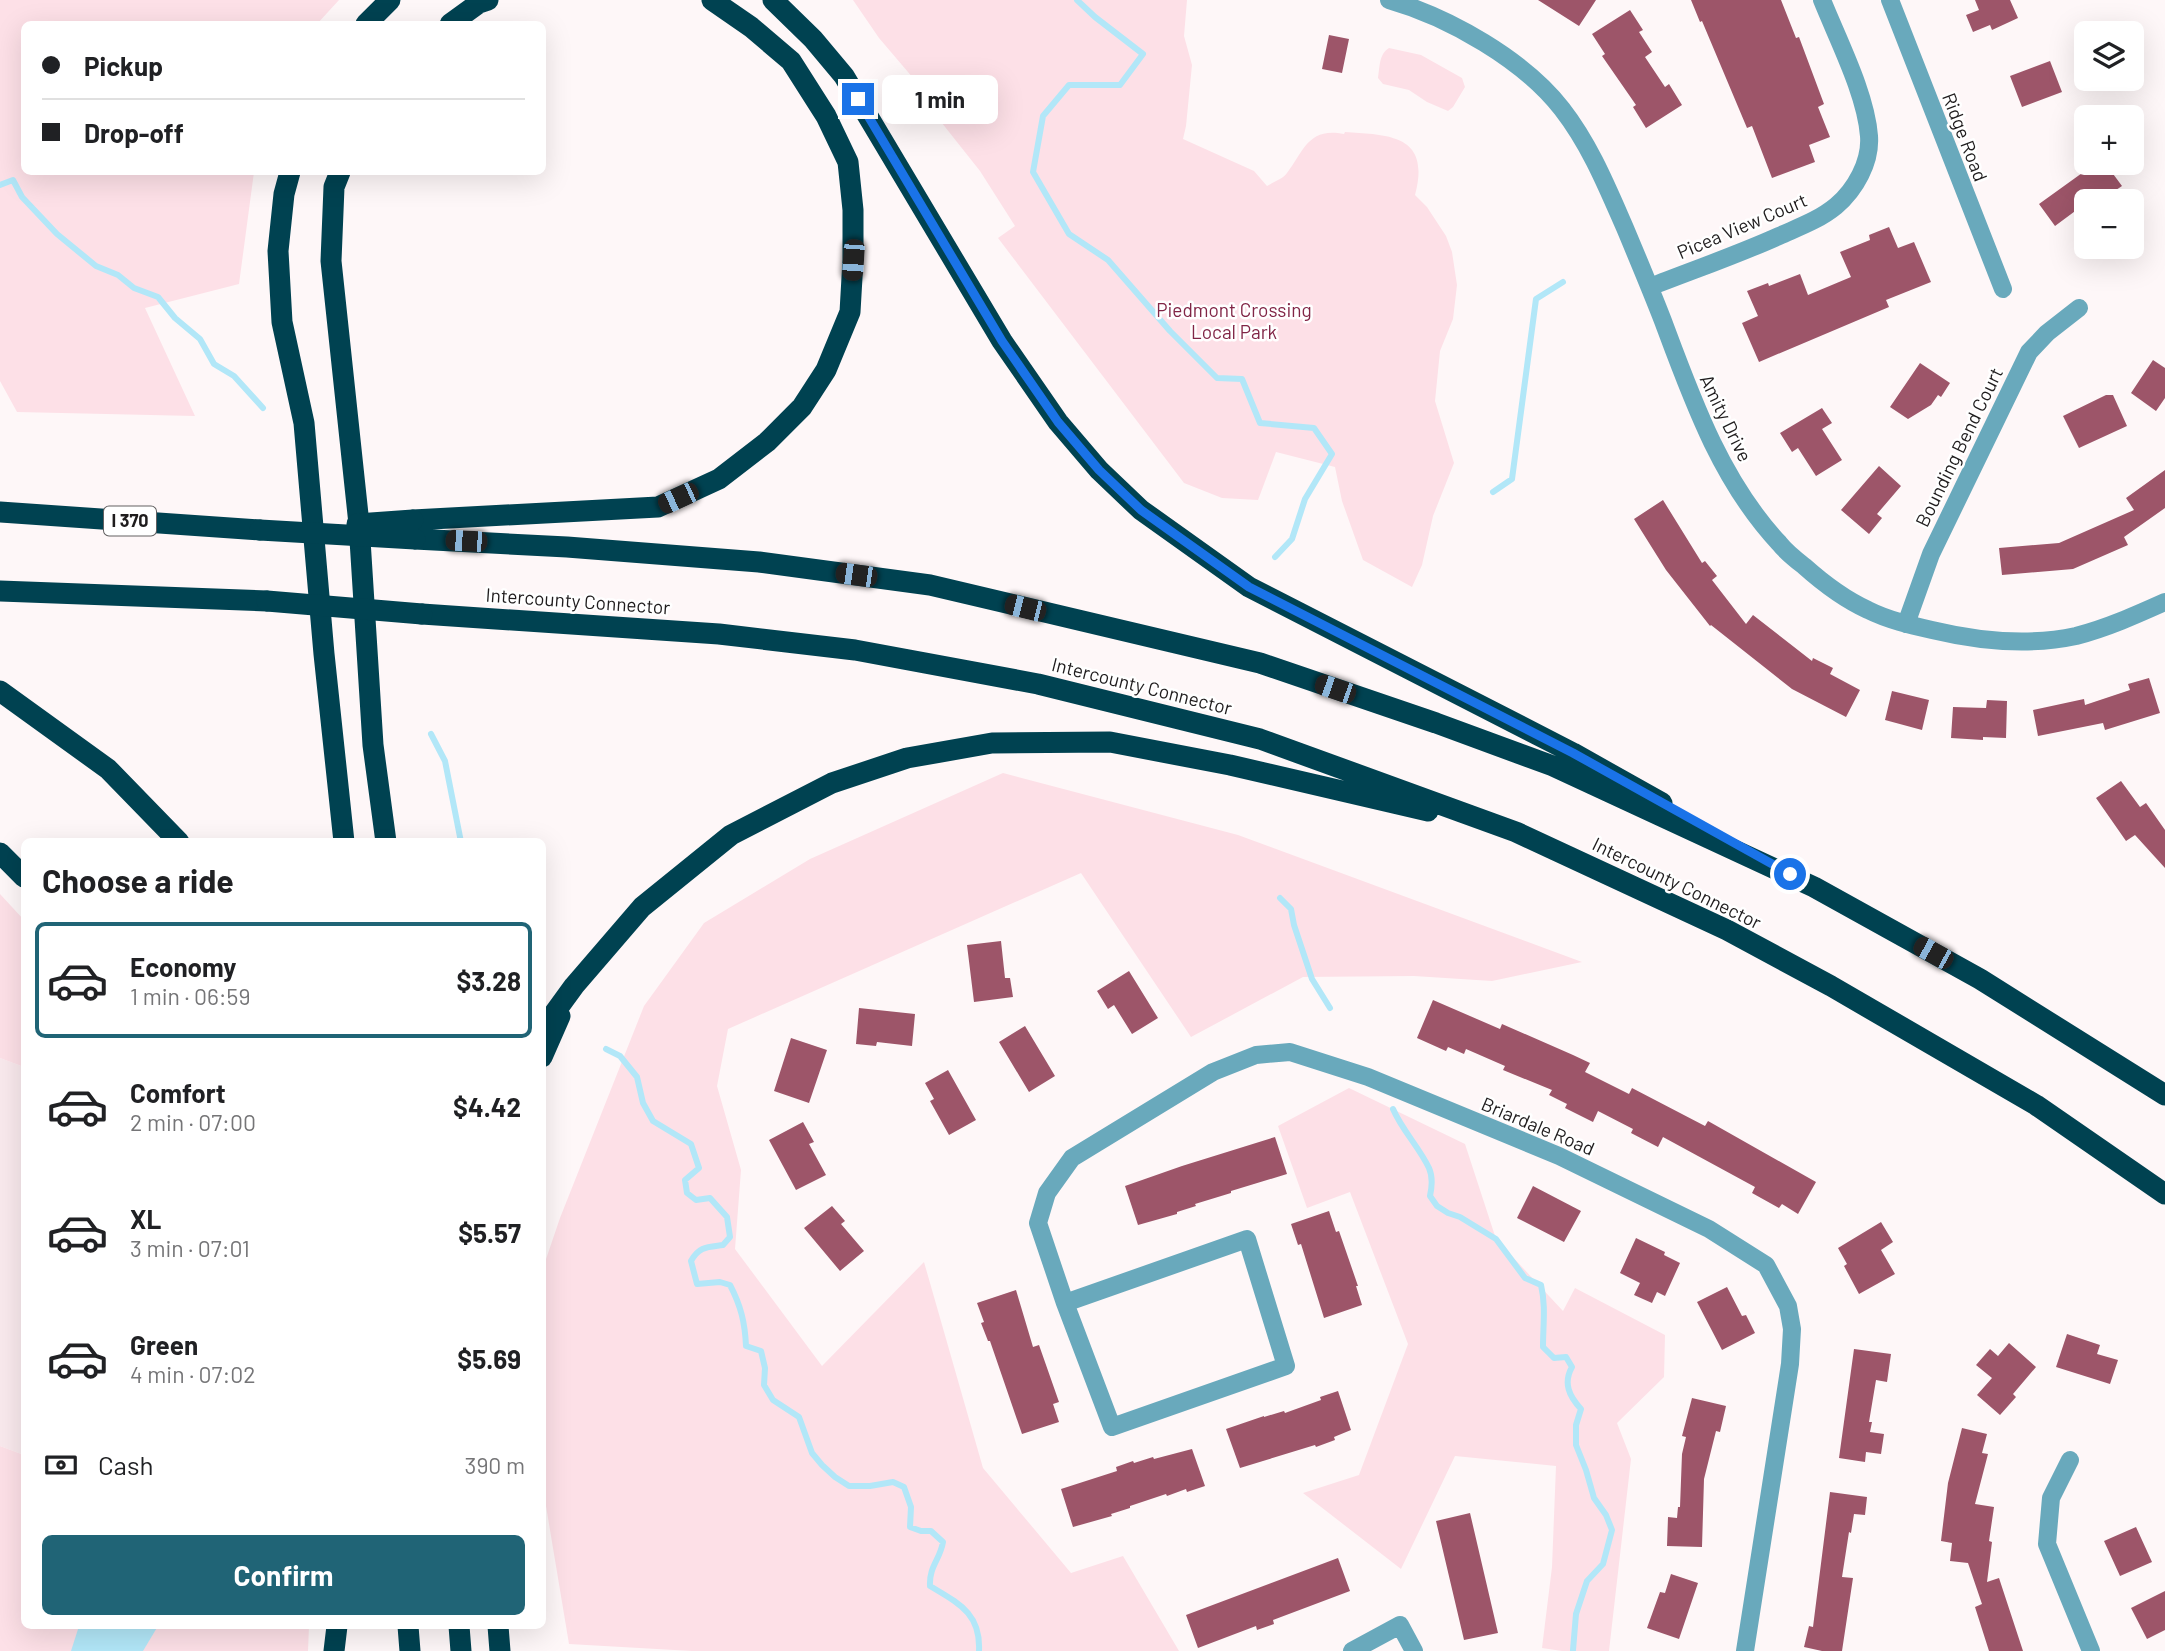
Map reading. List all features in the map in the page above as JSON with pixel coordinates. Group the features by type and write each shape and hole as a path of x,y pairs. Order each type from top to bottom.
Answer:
{"highway":[{"path":"369,21 390,0"},
{"path":"454,21 479,3 488,0"},
{"path":"414,529 658,507 719,479 768,442 802,407 826,370 850,312 853,210 848,162 826,116 791,61 751,27 712,0"},
{"path":"773,0 813,39 844,76 1002,341 1058,422 1099,470 1141,510 1249,587 1573,753 1980,979 2165,1095"},
{"path":"289,175 284,194 278,251 282,322 304,423 344,838"},
{"path":"339,175 334,187 331,261 359,524 373,744 385,838"},
{"name":"I 370","path":"0,512 260,530 414,529"},
{"path":"414,529 567,547 759,562 930,585 1260,663 1553,766 1814,887"},
{"name":"Intercounty Connector","path":"0,591 267,601 719,634 855,650 1038,684 1260,739 1516,832 1727,930 1831,986 2036,1105 2165,1194"},
{"path":"0,691 108,769 175,838"},
{"path":"546,1024 574,986 642,907 731,835 832,783 907,758 992,743 1110,742 1230,765 1516,832"},
{"path":"0,853 21,874"},
{"path":"546,1048 574,986"},
{"path":"334,1651 337,1629"},
{"path":"408,1629 410,1651"},
{"path":"459,1629 461,1651"},
{"path":"498,1629 500,1651"}],"street":[{"name":"Amity Drive","path":"1390,0 1434,15 1468,33 1530,77 1562,108 1601,172 1650,287 1697,412 1720,458 1747,503 1779,544 1824,584 1867,610 1906,624 1965,638 2021,641 2075,636 2124,621 2165,602"},
{"name":"Picea View Court","path":"1650,287 1814,221 1837,205 1854,187 1865,166 1869,137 1859,89 1822,0"},
{"name":"Ridge Road","path":"1890,0 2003,289"},
{"name":"Bounding Bend Court","path":"1906,624 1931,554 2029,352 2047,333 2079,308"},
{"name":"Briardale Road","path":"1065,1303 1247,1239 1286,1366 1112,1427 1065,1303 1038,1223 1047,1193 1072,1158 1213,1072 1256,1055 1290,1052 1368,1077 1559,1156 1709,1229 1766,1265 1788,1306 1793,1329 1790,1364 1745,1651"},
{"path":"2070,1460 2050,1498 2047,1544 2091,1651"},
{"path":"1352,1651 1400,1625 1414,1651"}],"shaded area":[{"path":"0,1058 21,1066 21,1454 0,1446"}],"green space":[{"path":"0,0 339,0 320,21 21,21 21,175 254,175 239,284 145,308 195,416 17,412 0,381"},
{"name":"Piedmont Crossing Local Park","path":"853,0 1187,0 1184,36 1192,65 1183,139 1254,171 1267,186 1285,175 1308,143 1322,134 1345,132 1391,137 1412,149 1417,160 1418,175 1415,195 1427,207 1446,236 1452,252 1457,285 1453,319 1440,351 1435,401 1454,463 1433,516 1422,565 1412,587 1363,560 1342,501 1335,467 1276,452 1258,500 1222,498 1184,483 998,238 1015,226 980,171 930,108 940,97 925,92 879,38"},
{"path":"1389,48 1421,55 1462,78 1465,87 1453,107 1448,111 1409,90 1383,84 1378,78 1380,65 1383,54"},
{"path":"1003,773 1238,835 1582,962 1492,981 1414,976 1303,977 1191,1037 1081,873 728,1029 717,1086 741,1170 735,1249 822,1366 924,1262 983,1468 1071,1573 1123,1556 1179,1651 692,1651 569,1644 546,1506 546,1259 644,1006 704,923 810,859"},
{"path":"0,894 21,917 21,1066 0,1058"},
{"path":"1349,1088 1465,1144 1496,1239 1563,1311 1575,1288 1665,1335 1664,1377 1617,1423 1631,1459 1609,1651 1562,1651 1542,1648 1552,1567 1556,1466 1455,1456 1401,1569 1303,1493 1359,1475 1408,1344 1350,1192 1307,1208 1278,1126"},
{"path":"0,1446 21,1454 21,1629 309,1629 308,1651 0,1651"}],"water":[{"path":"78,1629 156,1629 143,1651 71,1651"}],"building":[{"path":"1538,0 1596,0 1579,26"},
{"path":"1691,0 1781,0 1796,38 1799,37 1824,104 1818,107 1830,137 1809,145 1815,162 1772,178 1752,126 1747,128"},
{"path":"1975,0 2010,0 2018,18 1992,30 1990,25 1973,32 1966,15 1979,10"},
{"path":"1630,10 1643,30 1639,32 1652,52 1645,57 1665,87 1669,84 1682,105 1646,128 1633,107 1636,105 1602,56 1605,54 1592,34"},
{"path":"1329,35 1349,39 1342,73 1322,69"},
{"path":"2050,61 2062,92 2022,107 2010,76"},
{"path":"2079,175 2114,175 2122,186 2118,189 2074,189 2074,212 2055,226 2039,204"},
{"path":"1889,227 1898,248 1914,242 1931,282 1886,300 1889,307 1759,362 1742,323 1758,316 1747,291 1800,274 1808,295 1851,277 1840,252 1870,240 1869,235"},
{"path":"2153,360 2165,368 2165,398 2156,411 2131,393"},
{"path":"1920,363 1950,383 1941,397 1938,395 1931,405 1908,419 1890,407"},
{"path":"2106,395 2113,395 2127,426 2079,448 2063,416"},
{"path":"1822,408 1832,423 1822,429 1842,460 1816,476 1798,448 1792,452 1780,433"},
{"path":"1879,466 1901,486 1877,514 1882,518 1869,534 1841,510"},
{"path":"2165,470 2165,508 2124,537 2128,545 2073,569 2002,575 1999,548 2059,543 2134,510 2126,498"},
{"path":"1663,500 1702,563 1705,561 1717,576 1712,580 1746,624 1753,615 1812,661 1813,658 1833,668 1830,674 1860,690 1846,717 1792,689 1710,626 1666,570 1634,519"},
{"path":"2149,678 2160,713 2105,730 2103,723 2038,736 2033,710 2084,699 2085,705 2130,690 2128,684"},
{"path":"1892,691 1929,700 1922,730 1885,720"},
{"path":"1987,700 2007,701 2006,738 1951,738 1953,707 1986,708"},
{"path":"2121,781 2140,807 2146,803 2165,830 2165,868 2135,835 2126,841 2096,798"},
{"path":"1001,941 1005,978 1010,978 1013,997 974,1002 967,945"},
{"path":"1129,971 1158,1018 1132,1034 1114,1005 1108,1009 1097,991"},
{"path":"1433,1000 1500,1029 1502,1024 1590,1063 1585,1072 1629,1094 1632,1088 1705,1126 1708,1121 1816,1182 1798,1214 1782,1204 1779,1208 1752,1193 1755,1187 1663,1137 1658,1147 1631,1133 1633,1129 1598,1111 1593,1122 1565,1108 1567,1104 1549,1095 1552,1090 1503,1070 1505,1066 1466,1049 1464,1054 1448,1047 1446,1051 1417,1038"},
{"path":"859,1008 915,1014 912,1046 877,1042 876,1046 856,1044"},
{"path":"1025,1026 1055,1076 1029,1092 999,1042"},
{"path":"791,1038 827,1050 809,1103 774,1091"},
{"path":"948,1070 976,1120 949,1135 930,1101 934,1099 925,1083"},
{"path":"803,1122 814,1142 809,1144 826,1175 796,1190 769,1140"},
{"path":"1275,1137 1287,1174 1195,1204 1196,1206 1177,1214 1138,1225 1125,1186"},
{"path":"1533,1186 1581,1211 1564,1242 1517,1218"},
{"path":"832,1206 845,1221 841,1224 864,1251 840,1271 804,1228"},
{"path":"1329,1211 1336,1232 1339,1231 1362,1305 1324,1318 1301,1244 1298,1245 1291,1224"},
{"path":"1881,1222 1893,1242 1881,1250 1895,1274 1859,1294 1838,1248"},
{"path":"1636,1238 1665,1252 1664,1255 1680,1263 1665,1296 1657,1292 1652,1303 1634,1295 1640,1283 1620,1273"},
{"path":"1727,1287 1742,1316 1746,1315 1755,1333 1722,1350 1697,1302"},
{"path":"1016,1290 1033,1347 1039,1345 1059,1402 1053,1404 1059,1422 1022,1434 990,1341 981,1323 984,1322 977,1303"},
{"path":"2067,1334 2100,1345 2097,1354 2118,1360 2110,1384 2056,1367"},
{"path":"2009,1343 2036,1367 2013,1394 2016,1397 2000,1415 1977,1395 1992,1378 1976,1365 1990,1349 1998,1356"},
{"path":"1854,1349 1891,1354 1887,1382 1876,1380 1869,1422 1872,1422 1870,1432 1884,1434 1881,1454 1866,1452 1865,1462 1839,1458"},
{"path":"1338,1391 1351,1430 1316,1447 1315,1445 1240,1468 1226,1429 1264,1416 1284,1411 1285,1413"},
{"path":"1692,1398 1726,1406 1720,1432 1716,1431 1704,1479 1702,1547 1667,1546 1668,1517 1677,1518 1680,1507 1682,1454 1686,1437 1682,1436"},
{"path":"1962,1428 1987,1434 1982,1453 1988,1454 1975,1504 1994,1507 1987,1582 1999,1578 2023,1651 1989,1651 1975,1607 1982,1604 1968,1563 1950,1561 1952,1543 1941,1541 1948,1483"},
{"path":"1192,1449 1205,1486 1187,1492 1186,1489 1167,1496 1166,1494 1130,1506 1111,1514 1112,1516 1073,1527 1061,1489 1117,1471 1116,1467 1133,1461 1154,1459"},
{"path":"1830,1492 1867,1497 1865,1515 1854,1514 1851,1533 1849,1532 1842,1577 1853,1578 1842,1651 1804,1647 1809,1626 1813,1627"},
{"path":"1470,1513 1498,1633 1464,1640 1436,1521"},
{"path":"2136,1527 2152,1562 2120,1576 2104,1541"},
{"path":"1338,1558 1350,1591 1273,1620 1274,1624 1257,1630 1256,1626 1198,1648 1186,1615"},
{"path":"1671,1574 1698,1583 1679,1639 1647,1628 1660,1592 1665,1593"},
{"path":"2165,1591 2165,1630 2147,1639 2131,1608"}],"waterway":[{"path":"1077,0 1143,54 1120,85 1069,85 1043,116 1033,172 1069,234 1108,260 1170,331 1217,378 1242,379 1260,423 1314,428 1332,454 1305,499 1292,539 1275,557"},
{"path":"0,185 13,180 22,197 57,234 96,266 118,275 134,288 158,297 175,318 200,339 214,364 234,376 263,408"},
{"path":"1493,492 1512,479 1536,299 1563,282"},
{"path":"431,734 445,761 460,838"},
{"path":"1280,898 1291,909 1312,979 1330,1008"},
{"path":"606,1049 620,1056 637,1077 643,1103 653,1121 691,1144 699,1168 685,1180 687,1193 696,1200 710,1198 727,1217 730,1237 723,1245 701,1250 691,1261 697,1284 720,1282 730,1285 742,1315 746,1346 761,1351 765,1368 764,1385 773,1400 799,1417 812,1453 822,1465 849,1486 893,1482 904,1487 911,1507 910,1527 931,1531 943,1542 931,1573 930,1586 958,1604 972,1618 979,1638 979,1651"},
{"path":"1393,1109 1429,1168 1432,1182 1430,1196 1437,1206 1496,1239 1525,1278 1541,1285 1544,1308 1543,1347 1554,1358 1566,1357 1572,1367 1568,1378 1569,1389 1581,1409 1576,1425 1576,1445 1594,1498 1606,1515 1612,1530 1603,1564 1587,1581 1576,1614 1573,1650"}],"route":[{"path":"858,99 1002,341 1058,422 1099,470 1141,510 1249,587 1573,753 1790,874"}]}
